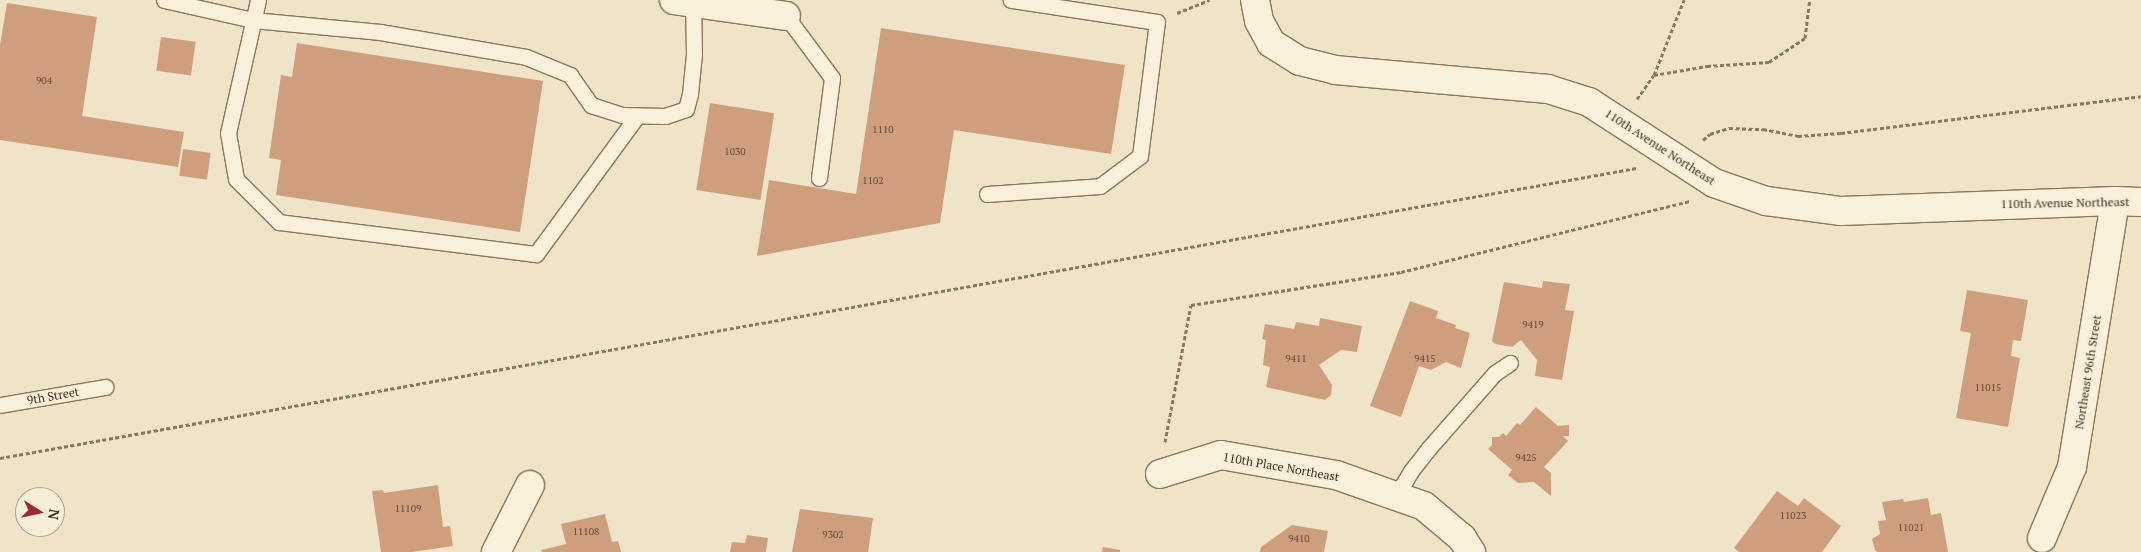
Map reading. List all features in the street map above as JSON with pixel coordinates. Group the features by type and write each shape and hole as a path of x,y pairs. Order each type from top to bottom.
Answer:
{"street":[{"path":"684,1 788,8"},
{"name":"110th Avenue Northeast","path":"1257,11 1270,43 1300,61 1335,70 1548,89 1589,102 1714,183 1766,201 1841,211 2128,201"},
{"name":"Northeast 96th Street","path":"2042,538 2072,467 2128,201"},
{"name":"110th Place Northeast","path":"1160,474 1221,455 1336,476 1424,506 1462,538 1471,552"},
{"path":"496,552 530,485"}],"lane":[{"path":"164,0 253,20 380,32 526,57 570,75 591,105 622,115 636,116 666,116 686,109 694,54 684,1"},
{"path":"258,0 228,133 236,179 279,222 536,254 636,116"},
{"path":"986,194 1100,186 1140,156 1157,22 1011,0"},
{"path":"788,8 832,78 819,178"},
{"path":"1396,496 1411,471 1429,448 1495,373 1510,363"},
{"name":"9th Street","path":"0,405 105,387"}],"path":[{"path":"1157,22 1209,0"},
{"path":"1622,123 1654,75 1684,0"},
{"path":"1654,75 1707,66 1769,62 1805,38 1810,0"},
{"path":"1698,145 1710,134 1729,128 1763,129 1798,136 1841,134 2141,96"},
{"path":"0,458 1640,167"},
{"path":"1160,474 1191,305 1401,272 1688,202 1693,196"}],"building":[{"path":"7,3 97,17 82,116 184,132 178,167 0,140 0,45"},
{"path":"881,28 1125,65 1111,154 954,130 940,223 757,256 769,180 856,194"},
{"path":"161,37 196,42 191,76 156,71"},
{"path":"297,43 543,81 520,232 276,195 281,160 269,158 281,75 292,77"},
{"path":"710,103 774,113 760,200 696,190"},
{"path":"183,149 211,153 207,180 179,176"},
{"path":"1543,281 1570,284 1565,310 1574,311 1562,380 1535,376 1537,360 1521,340 1512,347 1495,344 1492,341 1504,282 1542,288"},
{"path":"1967,290 2028,300 2021,341 2013,340 2011,356 2020,358 2008,427 1956,418 1971,333 1960,331"},
{"path":"1410,301 1438,311 1436,318 1456,325 1455,328 1470,333 1461,368 1446,362 1431,370 1419,366 1401,417 1370,406"},
{"path":"1320,318 1362,326 1357,352 1341,350 1319,365 1332,385 1331,395 1325,400 1266,387 1270,367 1263,365 1266,340 1262,339 1265,324 1294,329 1296,322 1319,326"},
{"path":"1536,407 1558,426 1569,425 1569,436 1563,436 1568,441 1544,467 1551,473 1551,496 1534,482 1518,483 1508,475 1512,470 1488,449 1492,445 1492,437 1499,437 1503,433 1506,436 1517,423 1520,425"},
{"path":"438,485 443,527 450,526 453,546 412,552 381,552 372,491 383,490 384,493"},
{"path":"1777,491 1798,506 1804,498 1841,526 1822,552 1739,552 1734,548"},
{"path":"1928,498 1931,515 1941,513 1948,552 1877,552 1872,539 1880,534 1878,521 1886,520 1882,502 1903,499 1904,502"},
{"path":"800,509 873,518 868,552 792,552"},
{"path":"605,514 612,542 618,541 621,552 542,552 541,550 566,544 561,524"},
{"path":"1292,525 1328,531 1324,552 1260,552 1261,547"},
{"path":"747,535 768,538 766,552 730,552 732,542 745,543"},
{"path":"1103,547 1120,550 1120,552 1102,552"}]}
